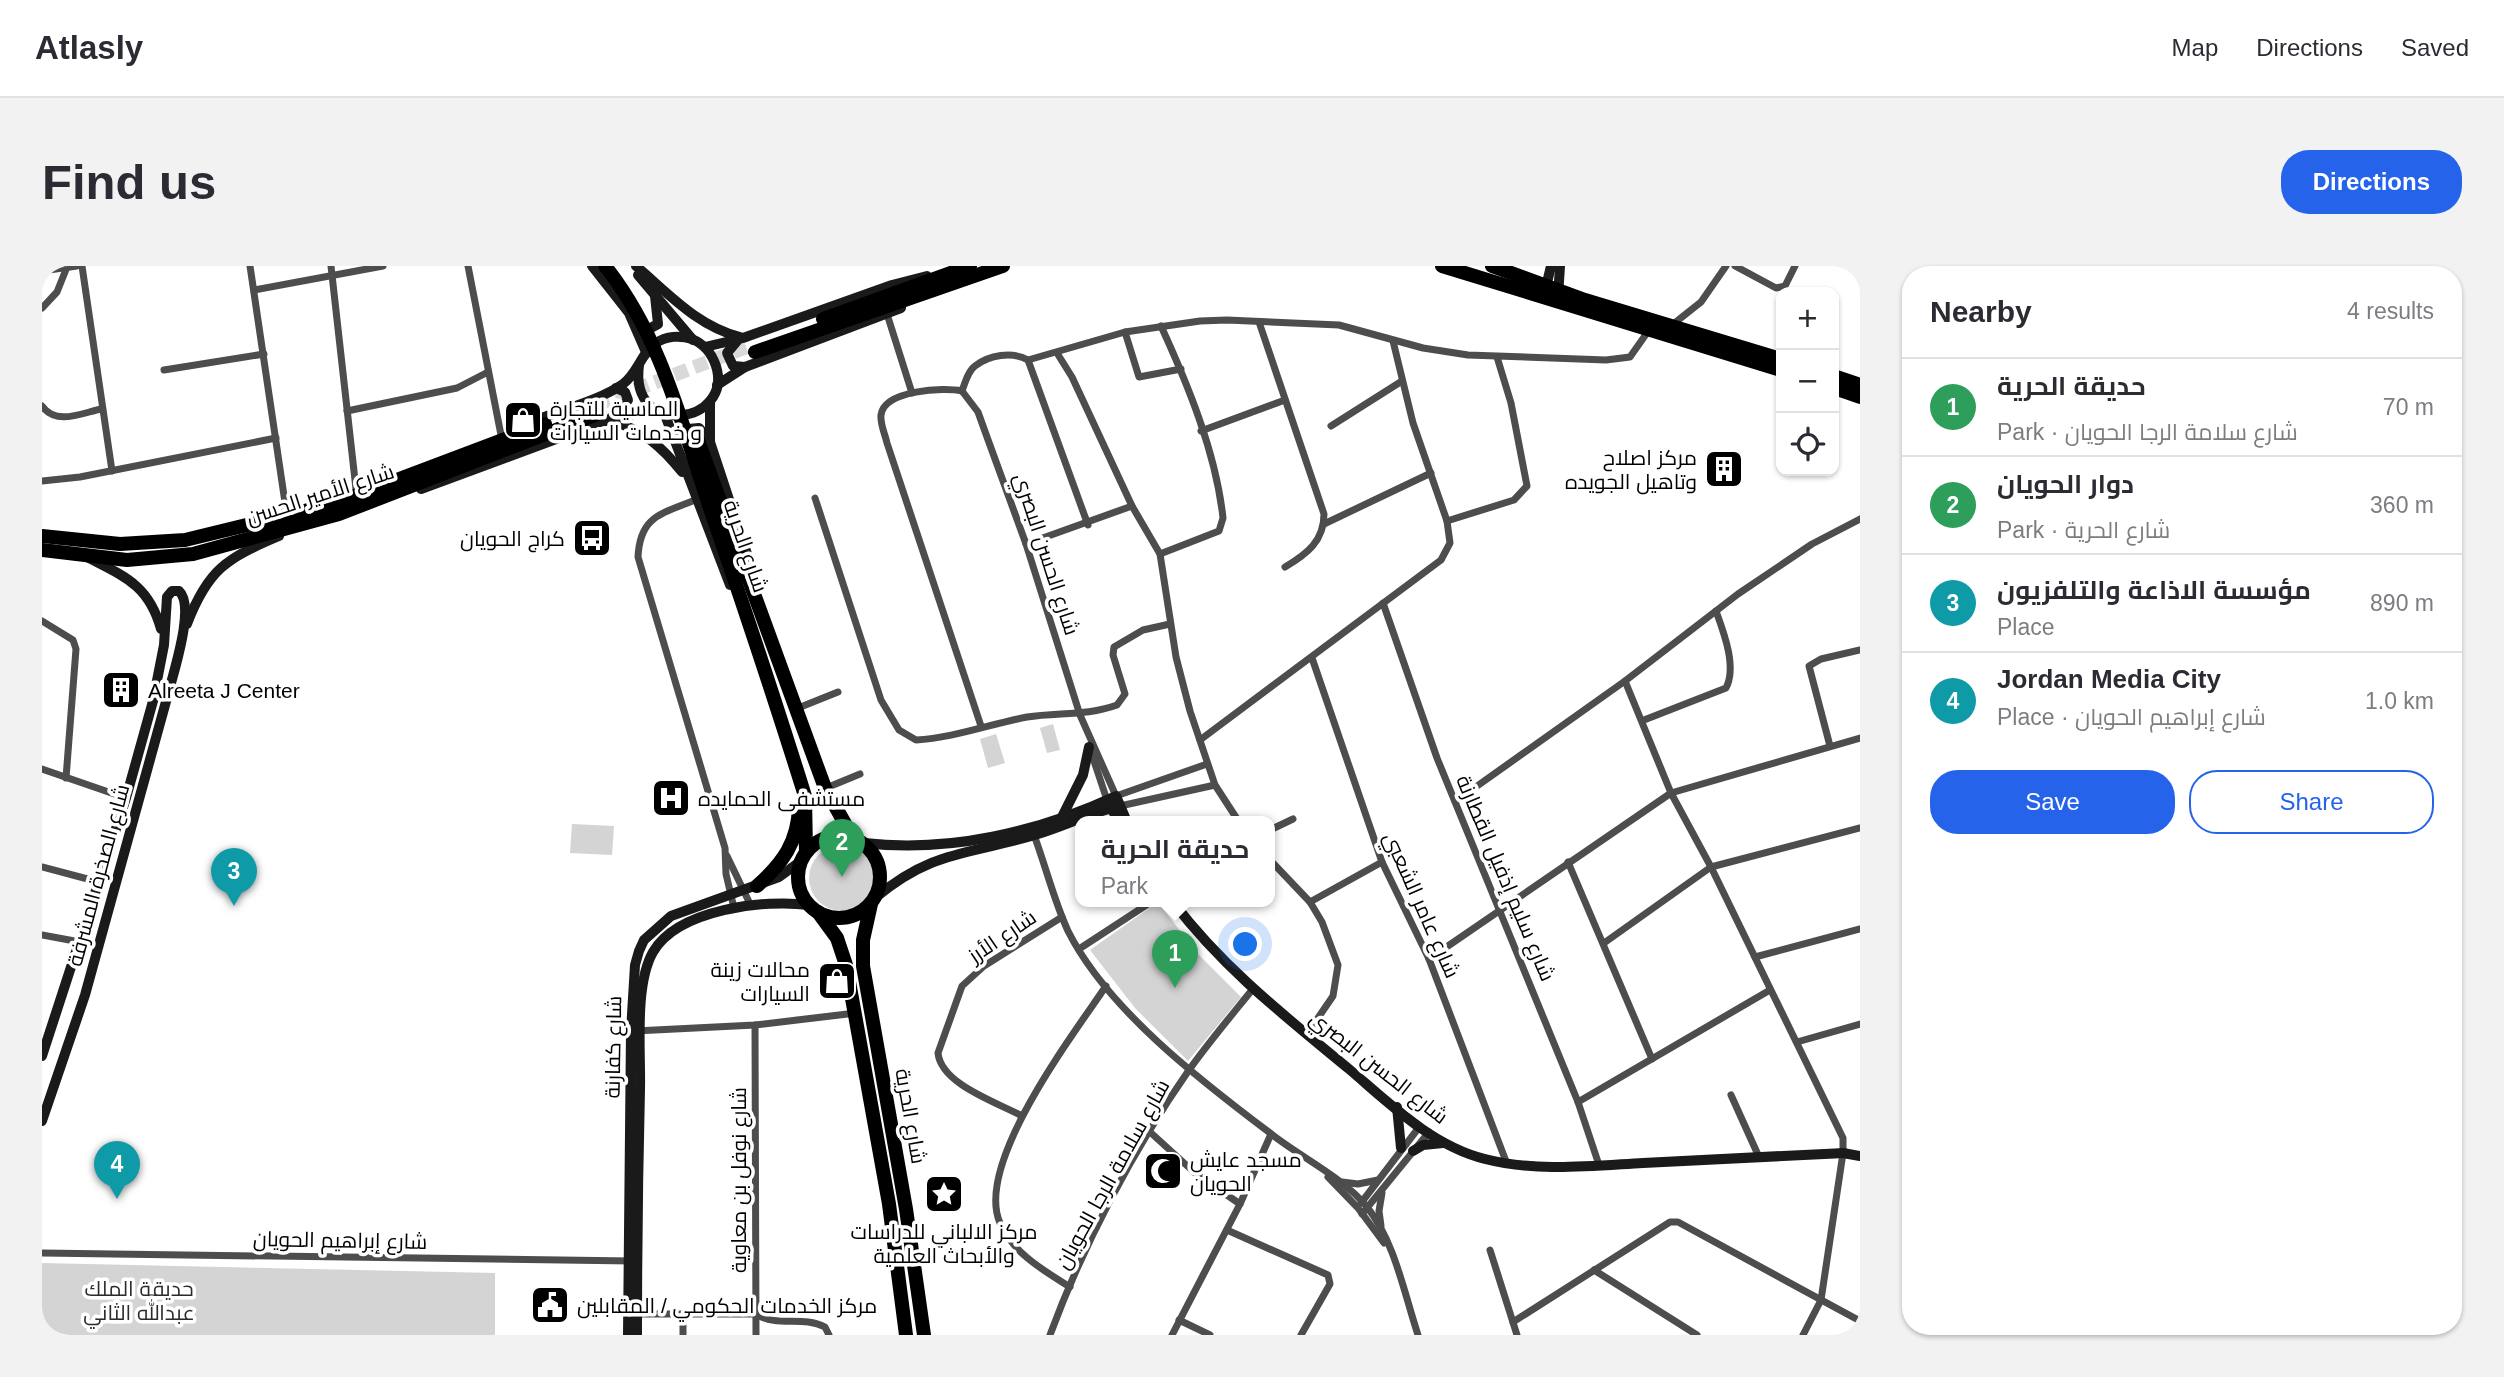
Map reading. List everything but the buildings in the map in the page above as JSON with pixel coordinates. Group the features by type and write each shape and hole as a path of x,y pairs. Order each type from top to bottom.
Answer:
{"highway":[{"name":"شارع الحرية","path":"605,266 630,298 653,344 751,607 770,634 825,788 858,840"},
{"name":"شارع الحرية","path":"618,266 639,297 662,343 751,607 754,638 805,796 804,857"},
{"path":"940,281 970,266"},
{"path":"750,345 940,281 1003,266"},
{"path":"1442,266 1672,324 1776,357"},
{"path":"1492,266 1551,294 1650,330 1776,368"},
{"path":"1839,380 1859,394"},
{"path":"1839,389 1859,394"},
{"name":"شارع الأمير الحسن","path":"42,551 127,560 193,554 313,522 336,509 602,413"},
{"name":"شارع الأمير الحسن","path":"42,536 96,542 156,544 336,509"},
{"path":"751,888 786,858 793,841 799,814 796,767"},
{"path":"842,836 858,840 879,864 880,884 873,901 852,916 840,918 814,909 799,884 804,857 822,839 842,836"},
{"name":"شارع الحرية","path":"873,901 863,940 863,966 906,1209 924,1335"},
{"name":"شارع الحرية","path":"814,909 842,951 856,1013 889,1204 906,1335"}],"main road":[{"path":"592,266 636,325 646,352"},
{"path":"630,266 694,340 705,347 714,358 717,385 710,401 710,442"},
{"path":"636,266 698,320 750,345"},
{"path":"1550,266 1551,294"},
{"path":"1551,294 1560,266"},
{"path":"717,385 745,367 930,296 940,281"},
{"path":"636,325 647,330 658,324 655,294"},
{"path":"336,509 356,489 501,435 615,388 632,376 646,352 668,338 694,340"},
{"path":"745,367 733,366 727,353 731,345 750,345"},
{"path":"705,347 750,345"},
{"path":"639,365 640,389 654,409 664,415 689,415 710,401"},
{"path":"336,509 360,512 602,413 628,400 625,392 615,388"},
{"path":"602,413 654,409"},
{"path":"602,413 657,443 686,476"},
{"path":"664,415 680,451 695,500 737,604 754,638"},
{"path":"680,451 681,438 693,428 703,430 710,442 765,606 770,634"},
{"path":"182,636 196,600 211,575 222,564 247,550 313,522"},
{"path":"87,557 141,588 157,616 164,645"},
{"name":"شارع الصخرة المشرفة","path":"42,1056 126,798 153,701 164,645 165,603 172,591 179,591 185,598 182,636 85,995 42,1121"},
{"path":"1070,823 1089,747"},
{"path":"1085,816 1113,803"},
{"name":"شارع الحسن البصري","path":"1113,803 1116,816"},
{"name":"شارع الحسن البصري","path":"1113,803 1123,816"},
{"path":"873,901 902,875 927,862 1034,835 1070,823"},
{"path":"858,840 902,848 941,845 1070,823"},
{"name":"شارع كفارنة","path":"628,1335 632,1314 635,965 644,940 671,916 779,877 804,857"},
{"name":"شارع كفارنة","path":"636,1031 647,965 660,942 687,924 734,908 790,902 814,909"},
{"name":"شارع الحسن البصري","path":"1177,907 1252,990 1444,1143 1484,1159 1507,1164 1556,1167 1843,1153 1860,1156"},
{"path":"1397,1107 1407,1149 1444,1143"},
{"name":"شارع كفارنة","path":"632,1314 637,1335"}],"street":[{"path":"42,271 79,266 112,471"},
{"path":"250,266 287,517"},
{"path":"254,290 331,270 383,266"},
{"path":"468,266 501,435"},
{"path":"1672,324 1701,302 1726,266"},
{"path":"1735,266 1776,288 1785,286 1795,266"},
{"path":"1854,266 1860,270"},
{"path":"42,308 57,292 67,267"},
{"path":"331,270 356,489"},
{"path":"887,314 912,393"},
{"path":"981,726 882,424 884,407 912,393 943,389 962,391 971,370 979,364 1011,354 1028,360 1125,332 1200,321 1339,325 1423,348 1497,357 1623,359 1635,353 1650,330"},
{"path":"1259,322 1322,504 1324,524 1314,546 1285,567"},
{"path":"1160,554 1219,531 1222,524 1222,508 1202,432 1181,369 1161,326"},
{"path":"1125,332 1139,377 1181,369"},
{"path":"1200,740 1441,560 1450,542 1447,521 1402,381 1393,341"},
{"path":"1057,353 1072,377 1132,506 1160,554 1170,624 1184,690 1215,785 1235,816"},
{"path":"163,370 264,354"},
{"path":"1447,521 1514,500 1528,486 1511,403 1497,357"},
{"path":"1028,360 1088,525"},
{"path":"347,411 457,388 488,372"},
{"path":"1331,426 1402,381"},
{"name":"شارع الحسن البصري","path":"962,391 978,412 1026,544 1080,715 1113,803"},
{"path":"1202,432 1285,400"},
{"path":"42,406 55,418 101,409"},
{"path":"42,481 112,471 276,438"},
{"path":"1324,524 1431,473"},
{"path":"815,498 881,700 899,730 916,740 1051,714 1080,715 1112,707 1123,701 1125,694 1113,654 1114,647 1143,630 1170,624"},
{"path":"695,500 654,517 644,527 639,538 638,557 727,856 751,888 751,906"},
{"path":"1026,544 1088,525 1132,506"},
{"path":"1456,801 1625,681 1716,611 1812,544 1860,519"},
{"name":"شارع سليم إذفيل القطارنة","path":"1383,603 1437,758 1578,1102 1599,1165"},
{"path":"1644,720 1726,688 1731,675 1730,662 1716,611"},
{"path":"42,621 73,640 76,649 66,778"},
{"path":"1830,746 1809,666 1821,659 1860,650"},
{"name":"شارع عامر الشعبي","path":"1312,658 1382,862 1429,959 1507,1164"},
{"path":"1625,681 1644,720 1671,793 1711,867 1841,1131 1843,1153 1821,1300 1803,1335"},
{"path":"798,708 838,692"},
{"name":"شارع الحسن البصري","path":"1087,734 1089,747 1113,803"},
{"path":"1429,959 1671,793 1860,738"},
{"path":"1113,803 1207,764"},
{"path":"42,768 126,798"},
{"path":"825,788 860,775"},
{"path":"1113,803 1215,785"},
{"path":"1275,828 1293,820"},
{"path":"1604,943 1711,867 1860,828"},
{"name":"شارع سلامة الرجا الحويان","path":"1034,835 1062,917 1079,949 1106,986 1189,1070 1323,1172 1362,1208 1390,1252"},
{"path":"727,856 725,868 734,908"},
{"path":"1310,902 1382,862"},
{"path":"1569,862 1652,1059"},
{"path":"1275,866 1310,902 1333,949 1338,979 1324,1014 1307,1034"},
{"path":"42,867 99,882"},
{"path":"1079,949 1143,907"},
{"name":"شارع الأرز","path":"1022,1116 954,1080 939,1065 942,1039 962,986 984,966 1062,917"},
{"path":"1755,957 1860,929"},
{"path":"42,935 80,942"},
{"path":"1070,1287 1014,1246 999,1221 995,1192 1022,1116 1106,986"},
{"name":"شارع سلامة الرجا الحويان","path":"1050,1335 1106,1212 1150,1132 1189,1070 1252,990"},
{"path":"1578,1102 1770,990"},
{"path":"636,1031 755,1025 856,1013"},
{"path":"1797,1042 1860,1024"},
{"name":"شارع نوفل بن معاوية","path":"755,1025 756,1335"},
{"path":"1731,1095 1759,1157"},
{"path":"1362,1208 1379,1180 1425,1129"},
{"path":"1362,1208 1382,1191 1407,1149 1425,1129"},
{"path":"1150,1132 1195,1172 1240,1204"},
{"path":"1172,1335 1240,1204 1271,1134"},
{"name":"شارع سلامة الرجا الحويان","path":"1323,1172 1341,1182 1382,1230 1418,1335"},
{"path":"1341,1182 1357,1184 1379,1180"},
{"path":"1382,1191 1379,1211 1382,1230"},
{"path":"1513,1322 1665,1223 1678,1222 1860,1321"},
{"path":"1227,1230 1328,1275 1330,1284 1301,1335"},
{"path":"1490,1250 1517,1335"},
{"name":"شارع إبراهيم الحويان","path":"42,1253 633,1261"},
{"path":"1594,1270 1697,1335"},
{"path":"632,1314 756,1314 771,1321 813,1321 825,1327 828,1335"},
{"path":"683,1314 683,1335"},
{"path":"1179,1320 1210,1335"}],"green space":[{"path":"1053,724 1060,750 1047,753 1040,728"},
{"path":"996,734 1005,763 988,768 980,739"},
{"path":"572,824 614,826 612,855 570,853"},
{"path":"842,845 865,855 875,878 865,901 842,911 819,901 809,878 819,855"},
{"path":"1151,907 1162,907 1197,953 1241,997 1188,1061 1135,1008 1090,950"},
{"name":"حديقة الملك عبدالله الثاني","path":"42,1263 495,1273 495,1335 42,1335"}],"tunnel":[{"path":"596,405 752,345"}],"place":[{"name":"الماسية للتجارة و خدمات السيارات","path":"523,420"},
{"name":"مركز اصلاح وتاهيل الجويده","path":"1724,469"},
{"name":"كراج الحويان","path":"592,538"},
{"name":"Alreeta J Center","path":"121,690"},
{"name":"مستشفى الحمايده","path":"671,798"},
{"name":"دوار الحويان","path":"842,877"},
{"name":"مؤسسة الاذاعة والتلفزيون","path":"234,906"},
{"name":"محالات زينة السيارات","path":"837,981"},
{"name":"حديقة الحرية","path":"1175,988"},
{"name":"مسجد عايش الحويان","path":"1163,1171"},
{"name":"مركز الالباني للدراسات والأبحاث العلمية","path":"944,1194"},
{"name":"Jordan Media City","path":"117,1199"},
{"name":"مركز الخدمات الحكومي / المقابلين","path":"550,1305"}]}
